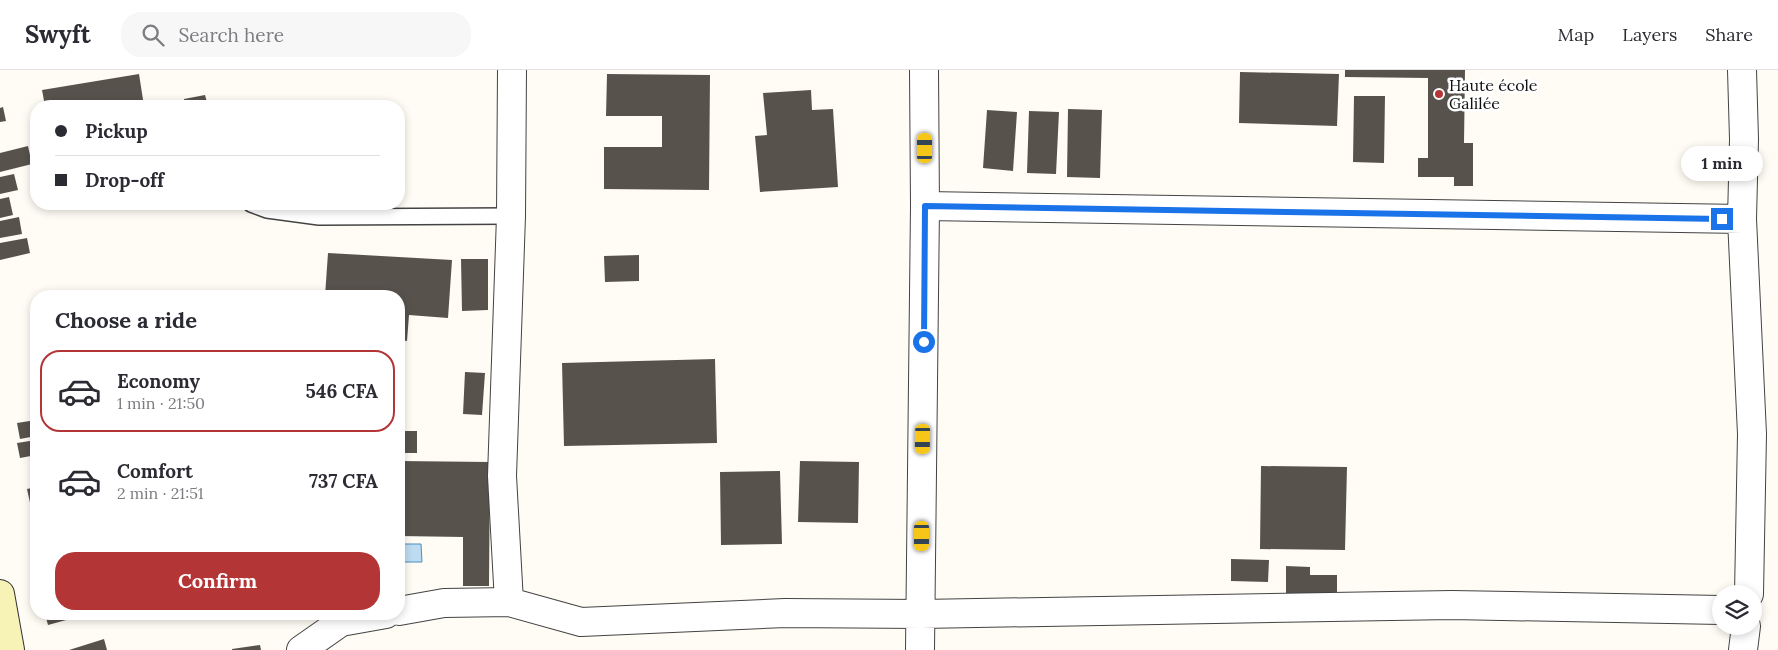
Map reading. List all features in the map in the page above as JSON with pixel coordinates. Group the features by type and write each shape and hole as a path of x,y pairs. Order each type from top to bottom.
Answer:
{"main road":[{"path":"0,594 10,650"}],"street":[{"path":"509,602 502,476 511,216 512,70"},
{"path":"920,650 925,206 924,70"},
{"path":"1742,70 1744,139 1742,219 1752,434 1749,585"},
{"path":"925,206 1742,219"},
{"path":"405,611 444,603 509,602 580,622 785,613 921,614 1452,605 1712,610"},
{"path":"301,650 341,622 352,620"},
{"path":"1743,650 1745,635"}],"lane":[{"path":"266,210 319,217 511,216"}],"water":[{"path":"405,544 421,544 422,562 405,562"}],"building":[{"path":"1345,70 1465,70 1464,143 1473,143 1473,186 1454,186 1454,177 1418,177 1418,158 1428,158 1428,78 1345,77"},
{"path":"1240,72 1339,74 1337,126 1239,123"},
{"path":"139,74 143,100 44,100 42,90"},
{"path":"607,74 710,75 709,190 604,189 604,147 662,147 662,116 606,116"},
{"path":"811,90 812,110 833,109 838,187 760,192 755,136 767,135 763,93"},
{"path":"205,95 206,100 184,100"},
{"path":"1354,96 1385,96 1384,163 1353,162"},
{"path":"3,107 6,121 0,122 0,108"},
{"path":"1068,109 1102,110 1100,178 1067,177"},
{"path":"987,110 1017,112 1013,171 983,168"},
{"path":"1029,111 1059,112 1056,174 1027,173"},
{"path":"28,146 30,164 0,172 0,153"},
{"path":"14,174 18,190 0,194 0,177"},
{"path":"9,197 13,215 0,218 0,199"},
{"path":"19,217 22,234 0,238 0,221"},
{"path":"27,238 30,253 0,260 0,243"},
{"path":"328,253 452,260 448,318 409,315 407,341 405,341 405,290 325,290"},
{"path":"639,255 639,281 605,282 604,256"},
{"path":"461,259 488,259 488,310 462,311"},
{"path":"715,359 717,443 564,446 562,363"},
{"path":"465,372 485,373 482,415 463,414"},
{"path":"30,421 30,437 20,439 17,423"},
{"path":"405,431 417,431 417,453 405,453"},
{"path":"30,441 30,456 20,458 17,443"},
{"path":"405,461 490,462 489,586 463,586 463,537 405,536"},
{"path":"800,461 859,462 858,523 798,522"},
{"path":"1261,466 1347,467 1345,550 1260,549"},
{"path":"780,471 782,544 721,545 720,472"},
{"path":"30,488 30,502 27,489"},
{"path":"1231,559 1269,560 1268,582 1231,581"},
{"path":"1286,566 1310,567 1310,575 1337,575 1337,594 1286,594"},
{"path":"47,620 66,620 48,625"},
{"path":"104,639 107,650 69,650"},
{"path":"260,645 261,650 232,650 232,649"}],"place":[{"name":"Haute école Galilée","path":"1439,94"}],"route":[{"path":"924,342 925,206 1722,219"}]}
